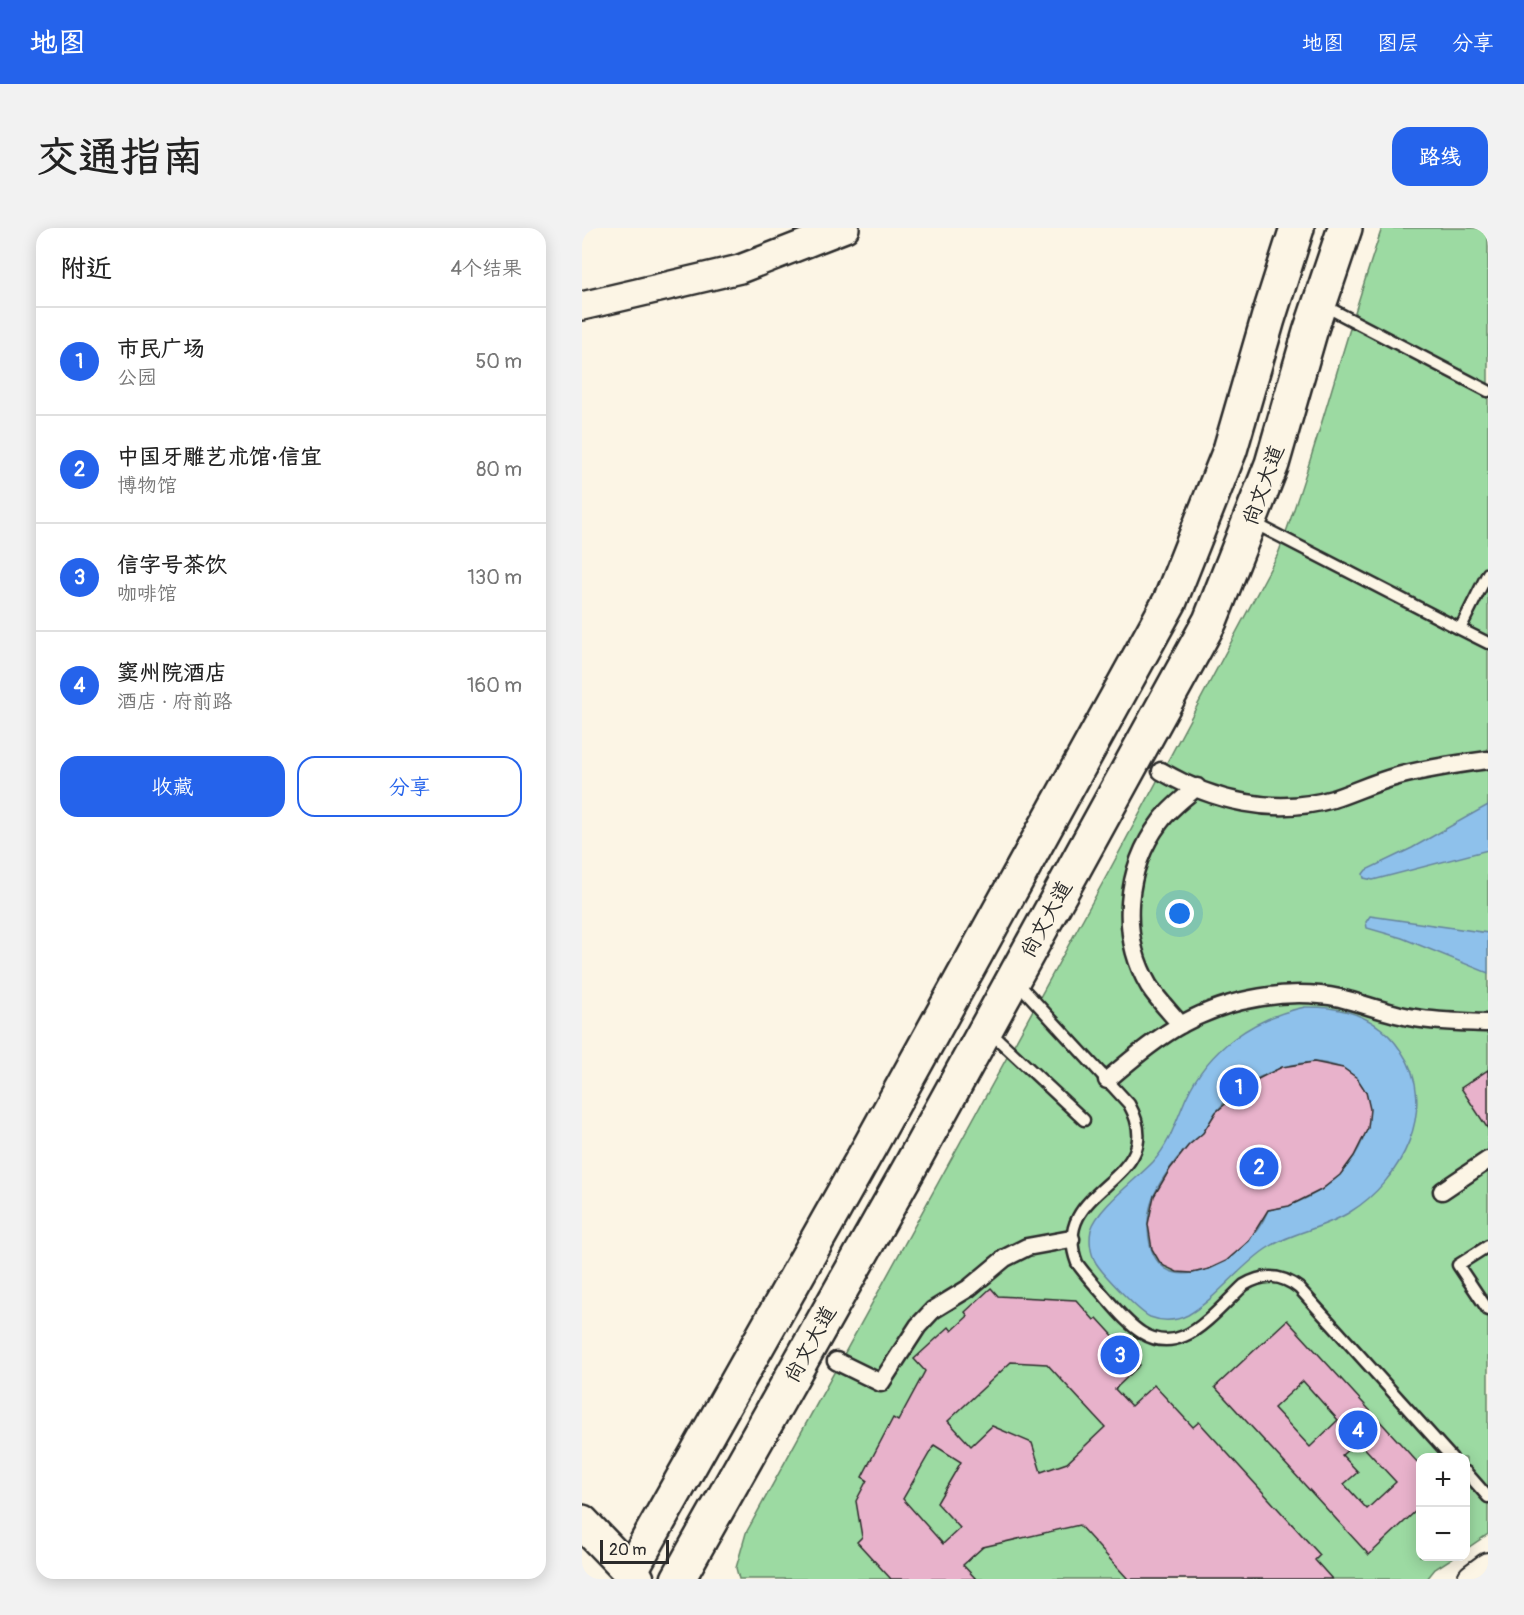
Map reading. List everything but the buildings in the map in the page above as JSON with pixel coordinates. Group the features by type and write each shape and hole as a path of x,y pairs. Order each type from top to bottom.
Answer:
{"main road":[{"name":"尚文大道","path":"633,1576 1170,601 1230,450 1297,228"},
{"name":"尚文大道","path":"678,1579 1210,621 1272,464 1345,228"},
{"path":"582,1522 633,1576"},
{"path":"1473,1579 1488,1568"}],"street":[{"path":"582,306 740,269 845,228"},
{"path":"1161,771 1197,787 1251,804 1284,807 1331,799 1417,771 1448,764 1488,760"},
{"path":"1181,1024 1161,1002 1139,965 1132,934 1130,902 1132,881 1148,840 1174,806 1197,787"},
{"path":"1107,1080 1181,1024 1221,1007 1250,999 1310,994 1340,999 1415,1018 1488,1023"},
{"path":"1442,1191 1488,1160"},
{"path":"836,1361 881,1383 918,1326 933,1310 969,1288 1005,1258 1027,1247 1071,1239"}],"lane":[{"path":"1320,304 1488,391"},
{"path":"1250,521 1488,643"},
{"path":"1460,629 1488,573"},
{"path":"1013,978 1129,1104 1138,1124 1137,1145 1129,1164 1078,1216 1071,1239 1072,1251 1077,1263 1131,1326 1150,1338 1161,1340 1184,1337 1194,1331 1244,1285 1253,1280 1263,1276 1273,1276 1291,1282 1299,1288 1448,1453"},
{"path":"986,1028 1083,1120"},
{"path":"1488,1246 1458,1266 1488,1310"},
{"path":"1470,1477 1488,1497"}],"green space":[{"path":"1382,228 1488,228 1488,1534 1470,1546 1470,1453 1416,1453 1416,1561 1448,1561 1435,1569 1427,1579 739,1579 736,1568 746,1533 1107,875 1278,554 1306,473"}],"water":[{"path":"1488,805 1488,850 1373,880 1364,878 1363,874 1366,870 1412,848"},
{"path":"1370,916 1488,933 1488,973 1402,938 1367,928 1366,922"},
{"path":"1305,1007 1319,1007 1346,1012 1371,1022 1392,1039 1412,1073 1417,1095 1415,1118 1409,1141 1399,1162 1385,1182 1350,1212 1329,1223 1286,1238 1266,1249 1188,1315 1169,1320 1150,1317 1122,1292 1096,1263 1090,1242 1091,1230 1095,1221 1109,1203 1159,1155 1195,1080 1207,1065 1234,1038 1286,1012","holes":["1314,1062 1337,1067 1353,1076 1364,1089 1368,1104 1368,1121 1363,1139 1354,1157 1341,1173 1308,1198 1268,1210 1258,1229 1242,1247 1223,1261 1202,1270 1183,1274 1166,1269 1154,1254 1148,1229 1154,1195 1170,1169 1192,1142 1203,1133 1215,1113 1235,1093 1272,1071"]}],"place":[{"name":"市民广场","path":"1239,1087"},
{"name":"中国牙雕艺术馆·信宜","path":"1259,1167"},
{"name":"信字号茶饮","path":"1120,1355"},
{"name":"窦州院酒店","path":"1358,1430"}]}
